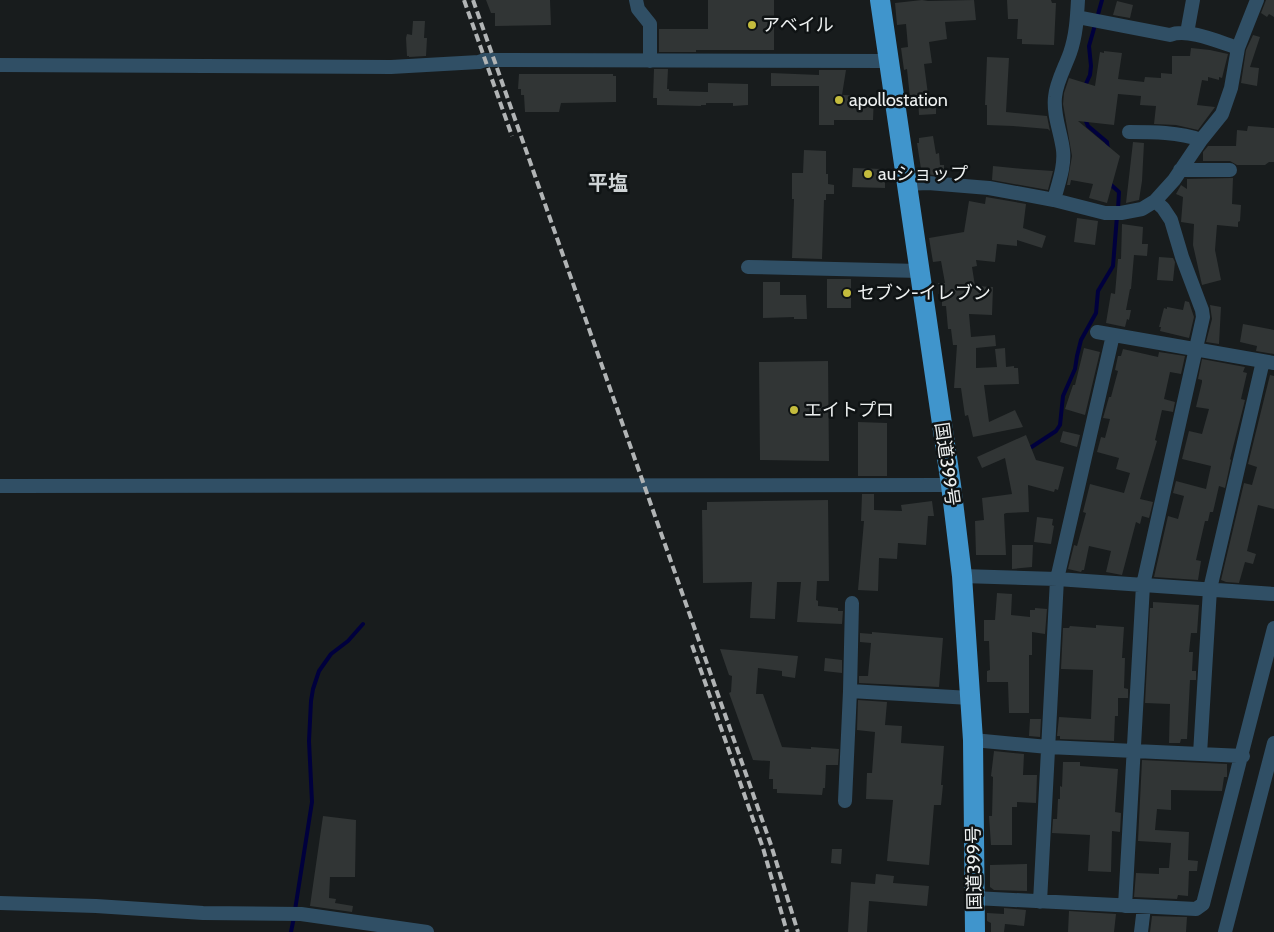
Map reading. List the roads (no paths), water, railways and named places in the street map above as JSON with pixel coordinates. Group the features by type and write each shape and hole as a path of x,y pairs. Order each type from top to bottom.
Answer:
{"highway":[{"name":"国道399号","path":"880,0 951,485 962,576 973,740 975,932"}],"street":[{"path":"636,0 638,9 650,24 650,61"},
{"path":"1054,200 1061,172 1063,153 1055,110 1055,95 1071,51 1078,17 1078,0"},
{"path":"1187,33 1193,0"},
{"path":"907,184 928,183 989,188 1110,213 1142,209 1154,201 1174,180 1201,140 1222,114 1230,88 1238,48 1257,0"},
{"path":"1078,17 1170,35 1177,32 1187,33 1238,48"},
{"path":"0,65 391,67 486,60 888,61"},
{"path":"1129,132 1193,137 1201,140"},
{"path":"1180,170 1230,170"},
{"path":"1125,906 1143,585 1203,317 1171,220 1163,208 1154,201"},
{"path":"748,267 920,271"},
{"path":"1097,332 1268,362 1210,589 1200,754"},
{"path":"1040,902 1058,579 1113,335"},
{"path":"0,486 951,485"},
{"path":"962,576 1058,579 1274,594"},
{"path":"845,801 852,603"},
{"path":"974,898 1196,909 1203,904 1274,628"},
{"path":"850,691 970,698"},
{"path":"973,740 1048,747 1242,756"},
{"path":"1225,932 1274,743"},
{"path":"0,902 203,913 301,914 427,932"},
{"path":"1141,932 1144,906"}],"waterway":[{"path":"1097,18 1102,0"},
{"path":"1084,88 1090,75 1089,46 1095,25"},
{"path":"1085,119 1088,126 1107,142 1108,150"},
{"path":"1109,183 1119,192 1118,209"},
{"path":"1027,450 1056,431 1060,425 1063,396 1075,369 1081,340 1096,313 1098,291 1113,266 1117,216"},
{"path":"295,910 312,802 309,741 313,689 319,671 331,654 348,641 363,624"},
{"path":"291,932 294,917"}],"railway":[{"path":"464,0 512,136"},
{"path":"473,0 771,845 798,932"},
{"path":"692,645 763,848 787,932"}],"place":[{"name":"アベイル","path":"752,25"},
{"name":"apollostation","path":"839,100"},
{"name":"auショップ","path":"868,174"},
{"name":"セブン-イレブン","path":"847,293"},
{"name":"エイトプロ","path":"794,410"}],"district":[{"name":"平塩","path":"608,183"}]}
